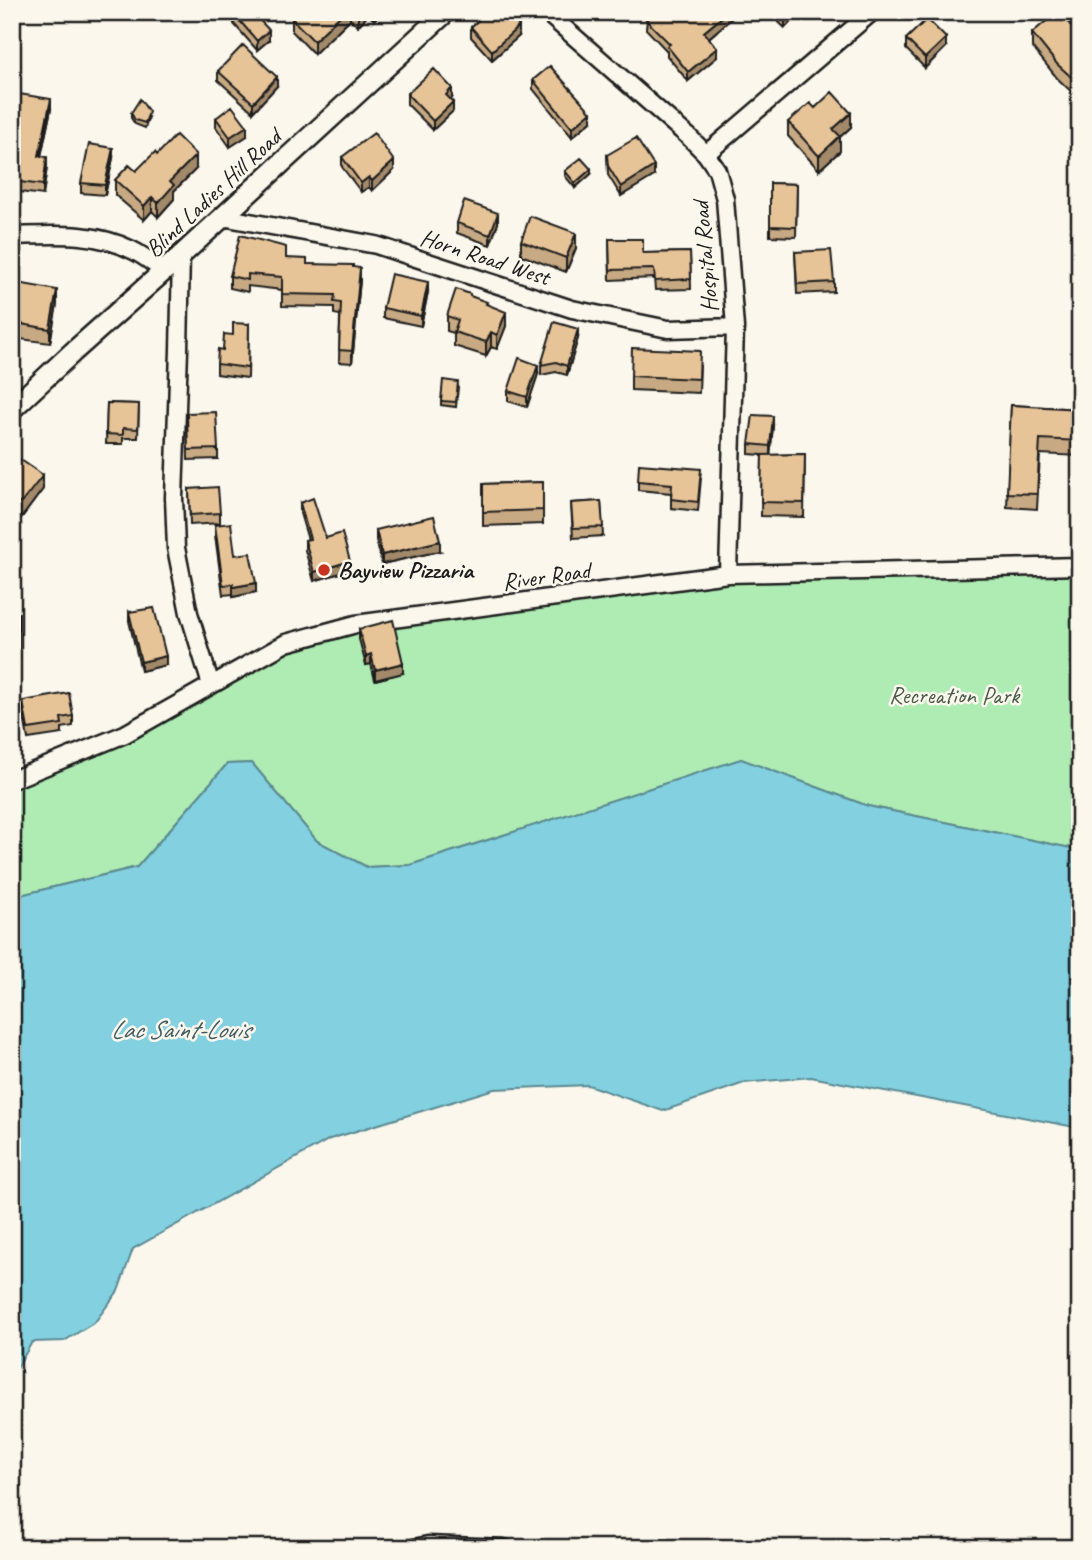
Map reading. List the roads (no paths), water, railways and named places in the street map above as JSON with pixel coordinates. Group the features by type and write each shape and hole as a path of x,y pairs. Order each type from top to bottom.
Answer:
{"street":[{"name":"Blind Ladies Hill Road","path":"12,409 446,12"},
{"name":"Hospital Road","path":"546,12 706,154 717,170 725,199 735,327 728,574"},
{"path":"706,154 872,12"},
{"name":"Horn Road West","path":"222,217 376,245 584,311 668,328 735,327"},
{"path":"12,236 64,234 96,237 132,250 164,271"},
{"path":"181,254 174,498 176,548 189,613 211,685"},
{"name":"River Road","path":"12,780 125,734 286,643 356,625 728,574 1080,566"},
{"path":"414,1548 428,1545 504,1548"}],"water":[{"name":"Lac Saint-Louis","path":"741,759 868,806 1080,850 1080,1128 811,1077 744,1083 663,1111 588,1085 494,1089 330,1139 133,1249 118,1291 95,1322 64,1341 32,1342 12,1377 12,897 137,867 227,764 252,763 317,841 367,867 410,865"}],"place":[{"name":"Bayview Pizzaria","path":"324,570"}],"park label":[{"name":"Recreation Park","path":"954,695"}]}
